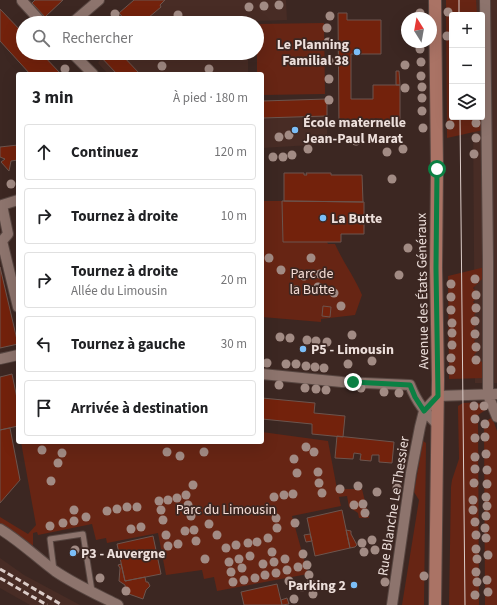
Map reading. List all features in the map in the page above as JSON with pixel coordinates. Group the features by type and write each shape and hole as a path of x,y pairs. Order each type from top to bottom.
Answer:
{"main road":[{"name":"Avenue des États Généraux","path":"435,0 438,396 435,605"}],"street":[{"path":"80,16 99,0"},
{"path":"485,0 488,254 493,395 497,417"},
{"path":"25,1 37,16"},
{"path":"79,60 92,72"},
{"path":"16,200 1,202 8,234 2,241 16,299"},
{"path":"0,359 16,355"},
{"path":"264,374 342,382 410,385 415,397 424,411 438,426"},
{"path":"424,411 438,396 493,395"},
{"name":"Rue Blanche Le Thessier","path":"392,605 411,473 424,411"},
{"path":"0,529 55,570 80,586 118,605"}],"lane":[{"path":"55,570 50,539 83,534 92,592"}],"shaded area":[{"path":"134,0 286,0 287,20 264,21 264,16 117,16"},
{"path":"471,0 497,0 497,383 475,383 473,120 485,120 485,12 472,12"},
{"path":"100,60 248,60 248,72 106,72 98,63"},
{"name":"École maternelle Jean-Paul Marat","path":"327,99 327,144 264,148 264,101"},
{"path":"0,558 24,575 80,605 30,605 0,588"}],"green space":[{"path":"446,0 476,0 477,12 449,12 449,120 482,120 483,130 447,138"},
{"path":"324,23 325,94 264,95 264,72 257,72 257,60 264,60 264,24"},
{"name":"Parc de la Butte","path":"264,201 282,201 283,242 327,242 328,244 335,244 356,282 362,295 355,315 321,319 321,322 264,317"},
{"path":"485,267 485,276 473,288 479,295 473,302 480,308 474,315 480,321 474,328 480,334 474,341 480,348 474,355 486,366 486,378 449,379 448,276"},
{"path":"463,403 479,404 485,406 487,409 478,415 479,605 449,605 451,487 459,459 458,406"},
{"path":"492,417 497,431 497,605 485,605 484,423"},
{"name":"Parc du Limousin","path":"264,432 328,441 337,489 362,489 369,518 359,518 358,513 349,507 347,496 339,497 341,506 292,516 308,574 217,591 214,577 204,579 202,570 166,575 158,533 107,543 106,538 96,540 92,524 38,535 37,532 33,533 33,546 0,524 0,517 28,534 36,525 21,444 264,444"},
{"path":"423,441 426,443 424,605 402,605 419,500 414,492"}],"building":[{"path":"35,0 63,0 46,16 44,16 32,3"},
{"path":"134,0 165,0 160,5 161,7 150,16 122,16 119,13"},
{"path":"0,9 16,26 16,59 0,41"},
{"path":"338,13 347,13 347,20 381,20 381,54 351,54 351,99 373,99 373,85 400,85 400,126 339,127"},
{"path":"17,60 48,60 59,72 28,72"},
{"path":"104,60 127,60 138,72 115,72"},
{"path":"396,71 399,71 400,85 396,85"},
{"path":"327,99 327,116 264,118 264,101"},
{"path":"16,145 16,160 11,161 9,171 1,162 5,159 0,157 0,147"},
{"name":"La Butte","path":"284,173 304,173 304,175 307,175 306,173 331,173 331,175 362,175 363,202 284,201"},
{"name":"La Butte","path":"282,201 364,202 364,234 341,234 341,242 283,242"},
{"path":"0,267 16,335 16,344 0,348"},
{"path":"323,306 331,307 330,317 322,316"},
{"path":"12,374 16,393 16,426 0,430 0,377"},
{"path":"264,398 315,403 314,413 345,416 343,437 312,434 312,424 264,419"},
{"path":"10,428 20,480 0,503 0,430"},
{"path":"337,436 394,442 392,463 379,462 379,455 372,455 371,461 360,460 361,454 354,453 353,459 335,458"},
{"path":"342,510 350,548 315,556 307,518"},
{"path":"346,530 351,531 357,545 355,547 350,548"},
{"path":"310,534 312,541 306,542 304,535"},
{"path":"153,536 161,574 125,581 117,544"},
{"path":"121,564 125,581 145,577 146,582 148,582 150,586 146,590 143,599 126,593 125,585 119,581 120,568 118,565"},
{"path":"277,584 282,605 244,605 241,592"},
{"path":"287,598 289,604 282,605 281,600"}],"tram line":[{"path":"459,0 459,12"},
{"path":"460,120 465,605"}],"railway":[{"path":"0,569 62,605"},
{"path":"0,578 47,605"}],"place":[{"name":"Le Planning Familial 38","path":"357,52"},
{"name":"École maternelle Jean-Paul Marat","path":"295,130"},
{"name":"La Butte","path":"323,218"},
{"name":"P5 - Limousin","path":"303,349"},
{"name":"P3 - Auvergne","path":"73,553"},
{"name":"Parking 2","path":"354,585"}],"route":[{"path":"353,382 410,385 415,397 424,411 438,396 436,268 437,169"}]}
